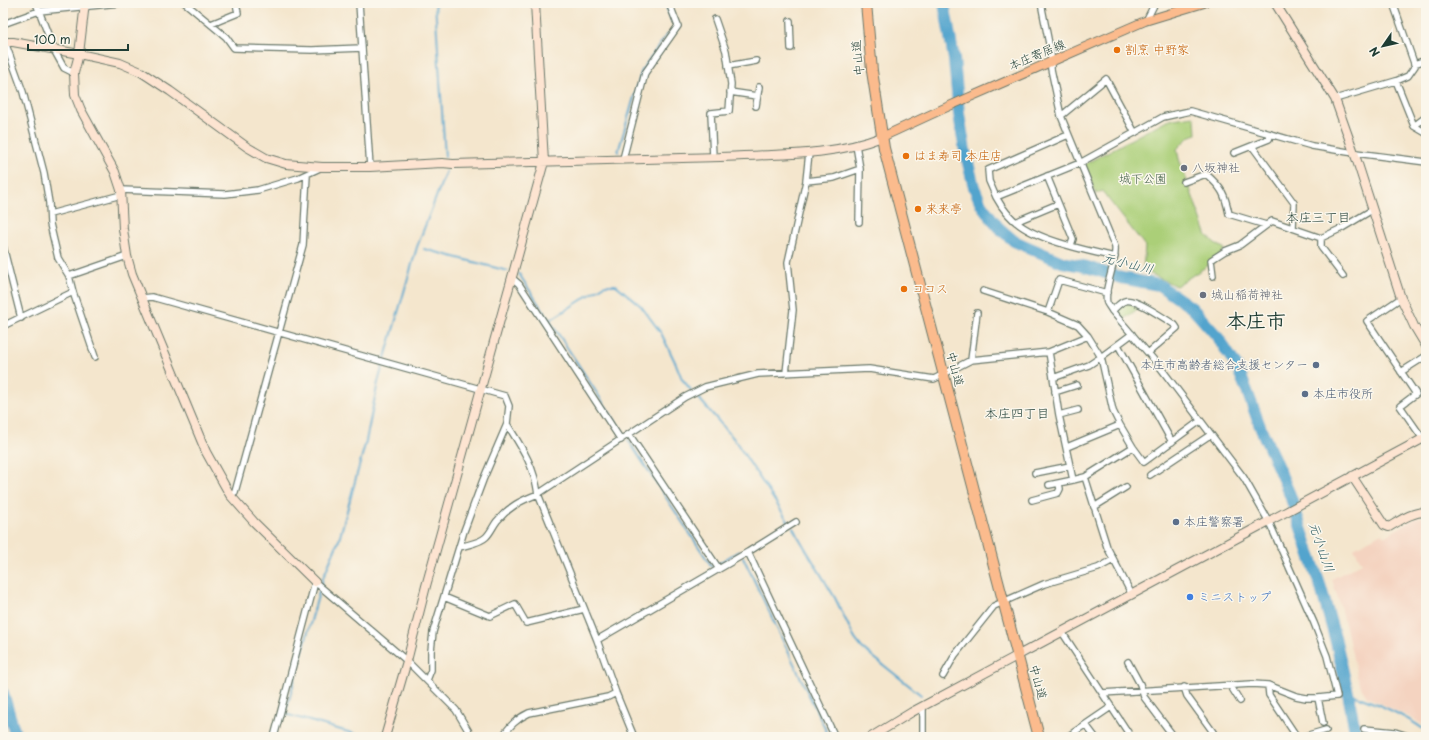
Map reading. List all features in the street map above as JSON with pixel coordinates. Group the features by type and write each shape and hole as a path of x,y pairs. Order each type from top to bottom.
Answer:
{"highway":[{"name":"中山道","path":"866,3 872,71 882,137 1039,737"}],"main road":[{"name":"本庄寄居線","path":"882,137 949,106 1146,21 1204,3"}],"street":[{"path":"36,3 54,50 64,68 74,73"},
{"path":"3,24 39,11 85,5 120,3"},
{"path":"185,3 226,37 234,48 312,50 362,48"},
{"path":"211,24 238,13 236,3"},
{"path":"359,3 370,167"},
{"path":"386,736 426,586 544,162 535,3"},
{"path":"623,159 645,73 678,26 669,3"},
{"path":"1041,3 1051,54 1051,69 1061,116 1115,247 1115,257 1108,286 1107,303 1112,311 1160,367 1244,478 1269,522 1314,622 1327,656 1337,696 1318,698 1296,696 1268,685 1252,684 1102,693"},
{"path":"1146,21 1155,3"},
{"path":"1275,3 1335,99 1401,298 1414,326 1426,346"},
{"path":"1335,99 1396,81 1408,76 1415,66 1393,3"},
{"path":"85,5 80,54 74,73 75,95 81,110 116,172 121,193 123,228 127,256 132,274 206,452 230,495 254,522 315,582 427,680 456,710 472,737"},
{"path":"713,157 711,113 729,111 731,84 726,51 715,19"},
{"path":"790,21 791,48"},
{"path":"95,357 69,276 58,258 50,224 44,173 23,92 4,42 80,54 120,63 141,72 170,91 247,147 266,158 286,164 322,167 370,167 442,163 544,162 809,153 856,145 882,137"},
{"path":"1414,64 1426,60"},
{"path":"728,66 756,61"},
{"path":"1061,116 1106,79 1136,133"},
{"path":"1396,81 1414,126 1426,133"},
{"path":"756,106 759,87"},
{"path":"730,92 757,96"},
{"path":"996,197 1080,163 1163,117 1190,111 1312,146 1426,162"},
{"path":"1414,126 1426,117"},
{"path":"1068,134 988,170 990,181 996,197 1002,207 1016,222 1040,235 1115,257"},
{"path":"1234,153 1268,139 1271,134"},
{"path":"856,145 860,169 859,222"},
{"path":"1252,146 1294,203 1293,228"},
{"path":"786,373 792,310 788,262 806,181 809,153"},
{"path":"50,214 121,193 225,194 258,190 307,175 322,167"},
{"path":"806,181 834,178 860,169"},
{"path":"1184,182 1206,174 1219,186 1226,197 1229,214 1266,225"},
{"path":"230,495 234,492 303,245 307,175"},
{"path":"1047,176 1072,239 1071,245"},
{"path":"1016,222 1058,204"},
{"path":"1213,276 1211,260 1225,251 1240,245 1272,221 1321,238 1342,228 1372,210"},
{"path":"1321,238 1320,247 1343,276"},
{"path":"3,246 21,318"},
{"path":"69,276 127,256"},
{"path":"512,278 519,284 621,440"},
{"path":"1048,312 1059,280 1107,293"},
{"path":"983,291 1048,312 1078,325 1088,336 1101,357 1113,411 1132,447 1144,462 1200,421"},
{"path":"3,326 73,292"},
{"path":"142,298 152,297 505,396 509,406 506,424 483,480 433,632 431,670 427,680"},
{"path":"871,737 892,723 923,706 1424,438 1400,406 1416,394 1367,321 1401,298"},
{"path":"1112,311 1127,300 1142,305 1175,325 1177,328 1148,353"},
{"path":"971,360 977,313"},
{"path":"1053,378 1089,365 1132,334"},
{"path":"460,547 480,541 487,536 512,505 538,494 685,397 705,387 758,374 831,370 869,369 934,378 971,360 1049,352 1088,336"},
{"path":"1118,345 1172,442"},
{"path":"1049,352 1059,415 1073,480"},
{"path":"1401,372 1426,356"},
{"path":"1056,392 1077,385"},
{"path":"1059,415 1078,410"},
{"path":"506,424 529,460 537,481 538,494 597,640 634,737"},
{"path":"1067,447 1120,425"},
{"path":"629,434 719,569"},
{"path":"1150,475 1210,435"},
{"path":"1049,485 1085,477 1132,447"},
{"path":"1036,473 1070,466"},
{"path":"1352,476 1386,527 1389,527 1412,514 1426,512"},
{"path":"1085,477 1107,547 1132,595"},
{"path":"1032,500 1058,493 1060,490 1059,483"},
{"path":"1094,506 1126,487"},
{"path":"597,640 748,552 796,522"},
{"path":"748,552 835,737"},
{"path":"943,676 955,656 991,609 1044,584 1098,568 1113,560"},
{"path":"274,737 315,582"},
{"path":"444,597 490,616 515,604 526,623 584,609"},
{"path":"1062,632 1131,737"},
{"path":"1128,662 1140,684 1144,697 1174,737"},
{"path":"1230,685 1240,701"},
{"path":"1268,685 1269,695 1297,737"},
{"path":"1184,688 1187,696 1213,732 1206,737"},
{"path":"502,737 509,727 519,718 529,713 608,697 616,693"},
{"path":"1318,698 1323,723"},
{"path":"923,706 923,737"},
{"path":"1067,737 1111,707"},
{"path":"1086,725 1095,737"},
{"path":"1364,729 1395,732 1407,736"},
{"path":"1302,737 1326,730"}],"shaded area":[{"path":"1426,516 1426,727 1410,717 1367,697 1359,684 1343,615 1332,579 1362,563 1354,548 1382,533 1384,537 1416,518"}],"green space":[{"name":"城下公園","path":"1193,116 1195,119 1196,134 1189,137 1177,149 1179,159 1207,236 1225,249 1215,261 1176,286 1143,270 1145,246 1102,191 1096,194 1085,164 1167,120"},
{"path":"1126,302 1140,307 1123,320 1117,313 1117,310"}],"waterway":[{"path":"435,3 445,157"},
{"path":"665,3 672,22"},
{"name":"元小山川","path":"944,3 954,59 959,114 965,151 974,187 981,204 998,227 1014,241 1062,262 1087,267 1121,278 1159,285 1192,308 1217,336 1237,367 1261,429 1290,495 1321,588 1348,693 1356,737"},
{"path":"618,152 642,70 667,34"},
{"path":"366,737 285,714 323,578 339,540 366,441 378,382 417,247 446,171"},
{"path":"424,249 508,271"},
{"path":"519,274 623,433"},
{"path":"550,320 605,285 616,285 641,306 661,333 682,379 691,390"},
{"path":"696,395 734,439 790,524"},
{"path":"628,440 712,567"},
{"path":"793,528 835,598 855,639 862,648 921,695"},
{"path":"719,563 739,551"},
{"path":"743,557 829,737"},
{"path":"3,693 16,737"},
{"path":"1348,693 1398,714 1426,731"}],"place":[{"name":"割烹 中野家","path":"1117,50"},
{"name":"はま寿司 本庄店","path":"906,156"},
{"name":"八坂神社","path":"1184,168"},
{"name":"来来亭","path":"918,209"},
{"name":"ココス","path":"904,289"},
{"name":"城山稲荷神社","path":"1203,295"},
{"name":"本庄市高齢者総合支援センター","path":"1316,365"},
{"name":"本庄市役所","path":"1305,394"},
{"name":"本庄警察署","path":"1176,522"},
{"name":"ミニストップ","path":"1190,597"}],"district":[{"name":"本庄三丁目","path":"1318,217"},
{"name":"本庄市","path":"1256,321"},
{"name":"本庄四丁目","path":"1017,413"}]}
